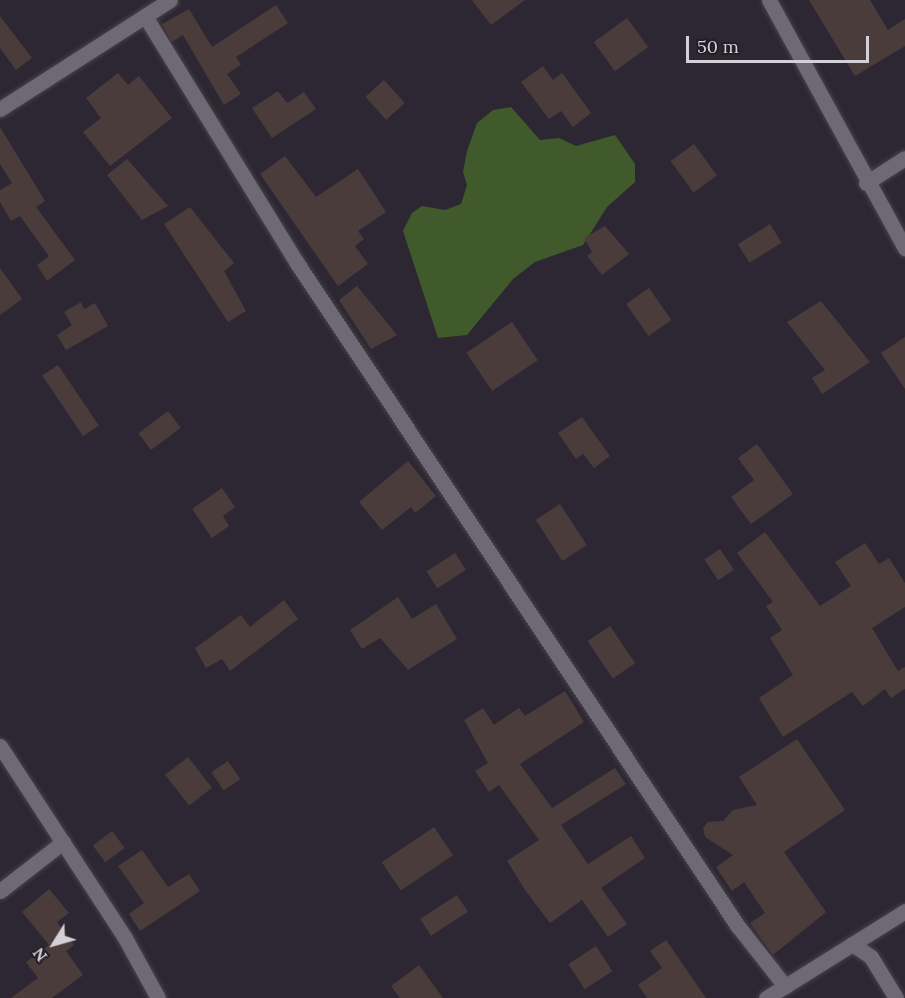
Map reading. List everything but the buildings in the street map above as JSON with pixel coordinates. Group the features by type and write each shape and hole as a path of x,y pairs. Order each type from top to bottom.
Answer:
{"street":[{"path":"0,109 170,0"},
{"path":"769,0 866,183 905,248"},
{"path":"145,16 297,263 737,925 784,986"},
{"path":"866,183 905,158"},
{"path":"0,746 63,842 158,998"},
{"path":"0,891 63,842"},
{"path":"766,998 905,911"},
{"path":"852,944 871,957 896,998"}],"green space":[{"path":"511,107 540,140 559,138 576,146 615,135 635,164 635,182 607,207 583,245 535,262 513,279 467,335 438,338 403,231 412,213 422,206 445,210 461,204 467,185 463,172 467,151 477,123 493,110"}]}
